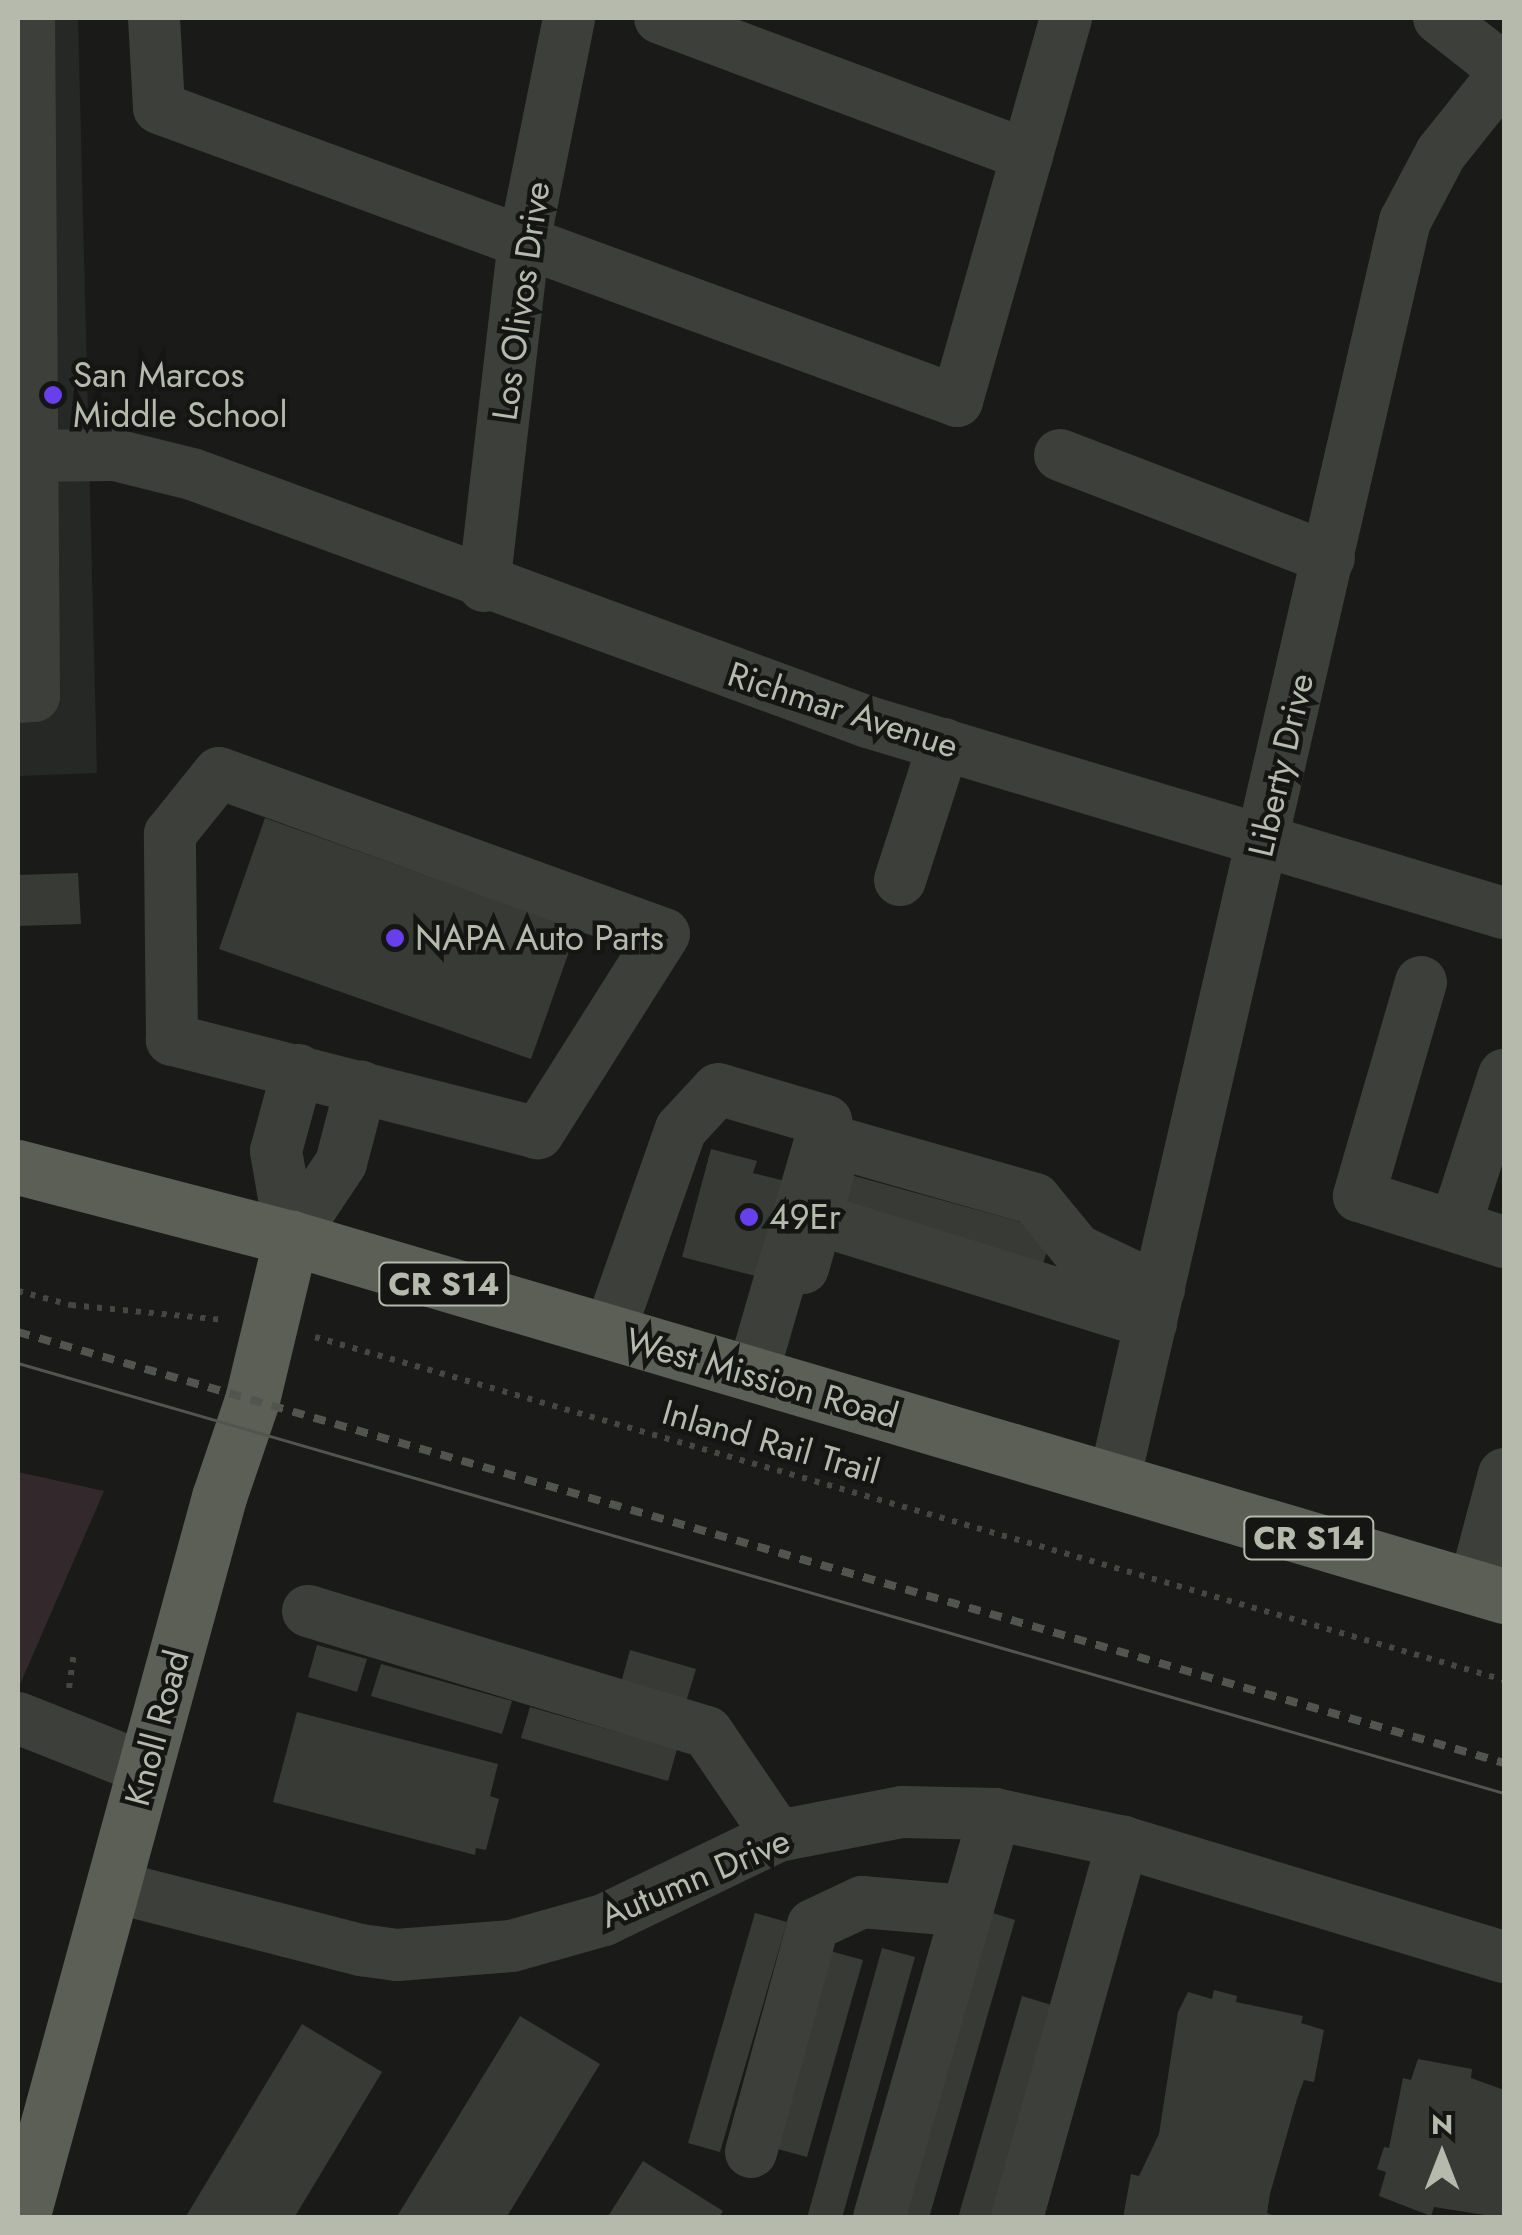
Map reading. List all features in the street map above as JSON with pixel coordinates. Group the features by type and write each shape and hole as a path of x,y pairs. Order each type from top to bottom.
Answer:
{"main road":[{"name":"West Mission Road","path":"18,1166 292,1238 1489,1591"},
{"name":"Knoll Road","path":"24,2188 115,1887 292,1238"}],"street":[{"path":"18,697 34,696 26,578 25,456 30,18"},
{"path":"154,18 159,108 957,401 1066,18"},
{"name":"Los Olivos Drive","path":"484,586 524,242 569,18"},
{"path":"660,18 1027,154"},
{"path":"1439,18 1504,72"},
{"name":"Liberty Drive","path":"1114,1481 1406,221 1441,153 1504,72"},
{"name":"Richmar Avenue","path":"25,456 115,454 192,474 484,586 944,744 1504,913"},
{"path":"1060,455 1329,558"},
{"path":"900,880 944,744"},
{"path":"219,773 664,934 538,1133 298,1070 172,1040 170,834 219,773"},
{"path":"1421,982 1359,1196 1504,1242"},
{"path":"292,1238 276,1152 298,1070"},
{"path":"1455,1226 1504,1075"},
{"path":"292,1238 340,1163 361,1087"},
{"path":"609,1333 681,1130 718,1089 826,1120 761,1378"},
{"path":"761,1378 817,1220 835,1142 1035,1199 1078,1250 1156,1306"},
{"path":"817,1220 1156,1306"},
{"path":"1489,1591 1504,1474"},
{"path":"308,1611 707,1732 778,1836"},
{"path":"18,1718 146,1769"},
{"name":"Autumn Drive","path":"115,1887 361,1950 396,1955 512,1946 604,1920 778,1836 902,1812 996,1814 1123,1842 1504,1958"},
{"path":"879,2218 996,1814"},
{"path":"1016,2218 1123,1842"},
{"path":"750,2152 813,1925 862,1902 968,1911"}],"path":[{"name":"Inland Rail Trail","path":"18,1291 71,1304 270,1326 1504,1680"}],"shaded area":[{"name":"San Marcos Middle School","path":"18,18 78,18 97,773 18,776"},
{"path":"18,1472 104,1491 18,1689"}],"building":[{"path":"265,818 577,929 531,1059 219,949"},
{"path":"78,873 81,924 18,926 18,875"},
{"path":"711,1149 757,1161 753,1173 805,1186 763,1278 682,1257"},
{"path":"840,1172 1053,1231 1042,1267 830,1208"},
{"path":"317,1645 367,1659 357,1692 308,1677"},
{"path":"630,1650 696,1669 686,1702 621,1683"},
{"path":"381,1664 512,1701 502,1734 371,1696"},
{"path":"530,1707 677,1749 668,1781 521,1738"},
{"path":"297,1712 498,1764 490,1796 499,1799 486,1850 476,1848 475,1855 273,1802"},
{"path":"983,1910 1015,1920 929,2218 894,2218"},
{"path":"755,1913 787,1922 720,2152 688,2143"},
{"path":"882,1948 915,1957 842,2218 807,2218"},
{"path":"830,1951 863,1960 807,2157 774,2148"},
{"path":"1214,1990 1237,1996 1236,2002 1303,2016 1301,2023 1324,2030 1314,2082 1304,2080 1270,2194 1267,2213 1280,2218 1123,2218 1131,2174 1139,2176 1159,2134 1178,2012 1188,1992 1212,1999"},
{"path":"1022,1996 1055,2006 993,2218 958,2218"},
{"path":"520,2016 600,2064 506,2218 396,2218"},
{"path":"302,2024 382,2072 294,2218 185,2218"},
{"path":"1418,2059 1472,2069 1471,2078 1504,2090 1504,2218 1434,2207 1431,2216 1379,2196 1386,2172 1377,2169 1384,2147 1389,2148 1403,2078 1411,2080"},
{"path":"643,2161 723,2211 719,2218 607,2218"}],"tram line":[{"path":"18,1363 1504,1793"}],"railway":[{"path":"18,1332 1504,1763"}],"place":[{"name":"San Marcos Middle School","path":"53,395"},
{"name":"NAPA Auto Parts","path":"395,938"},
{"name":"49Er","path":"749,1217"}]}
